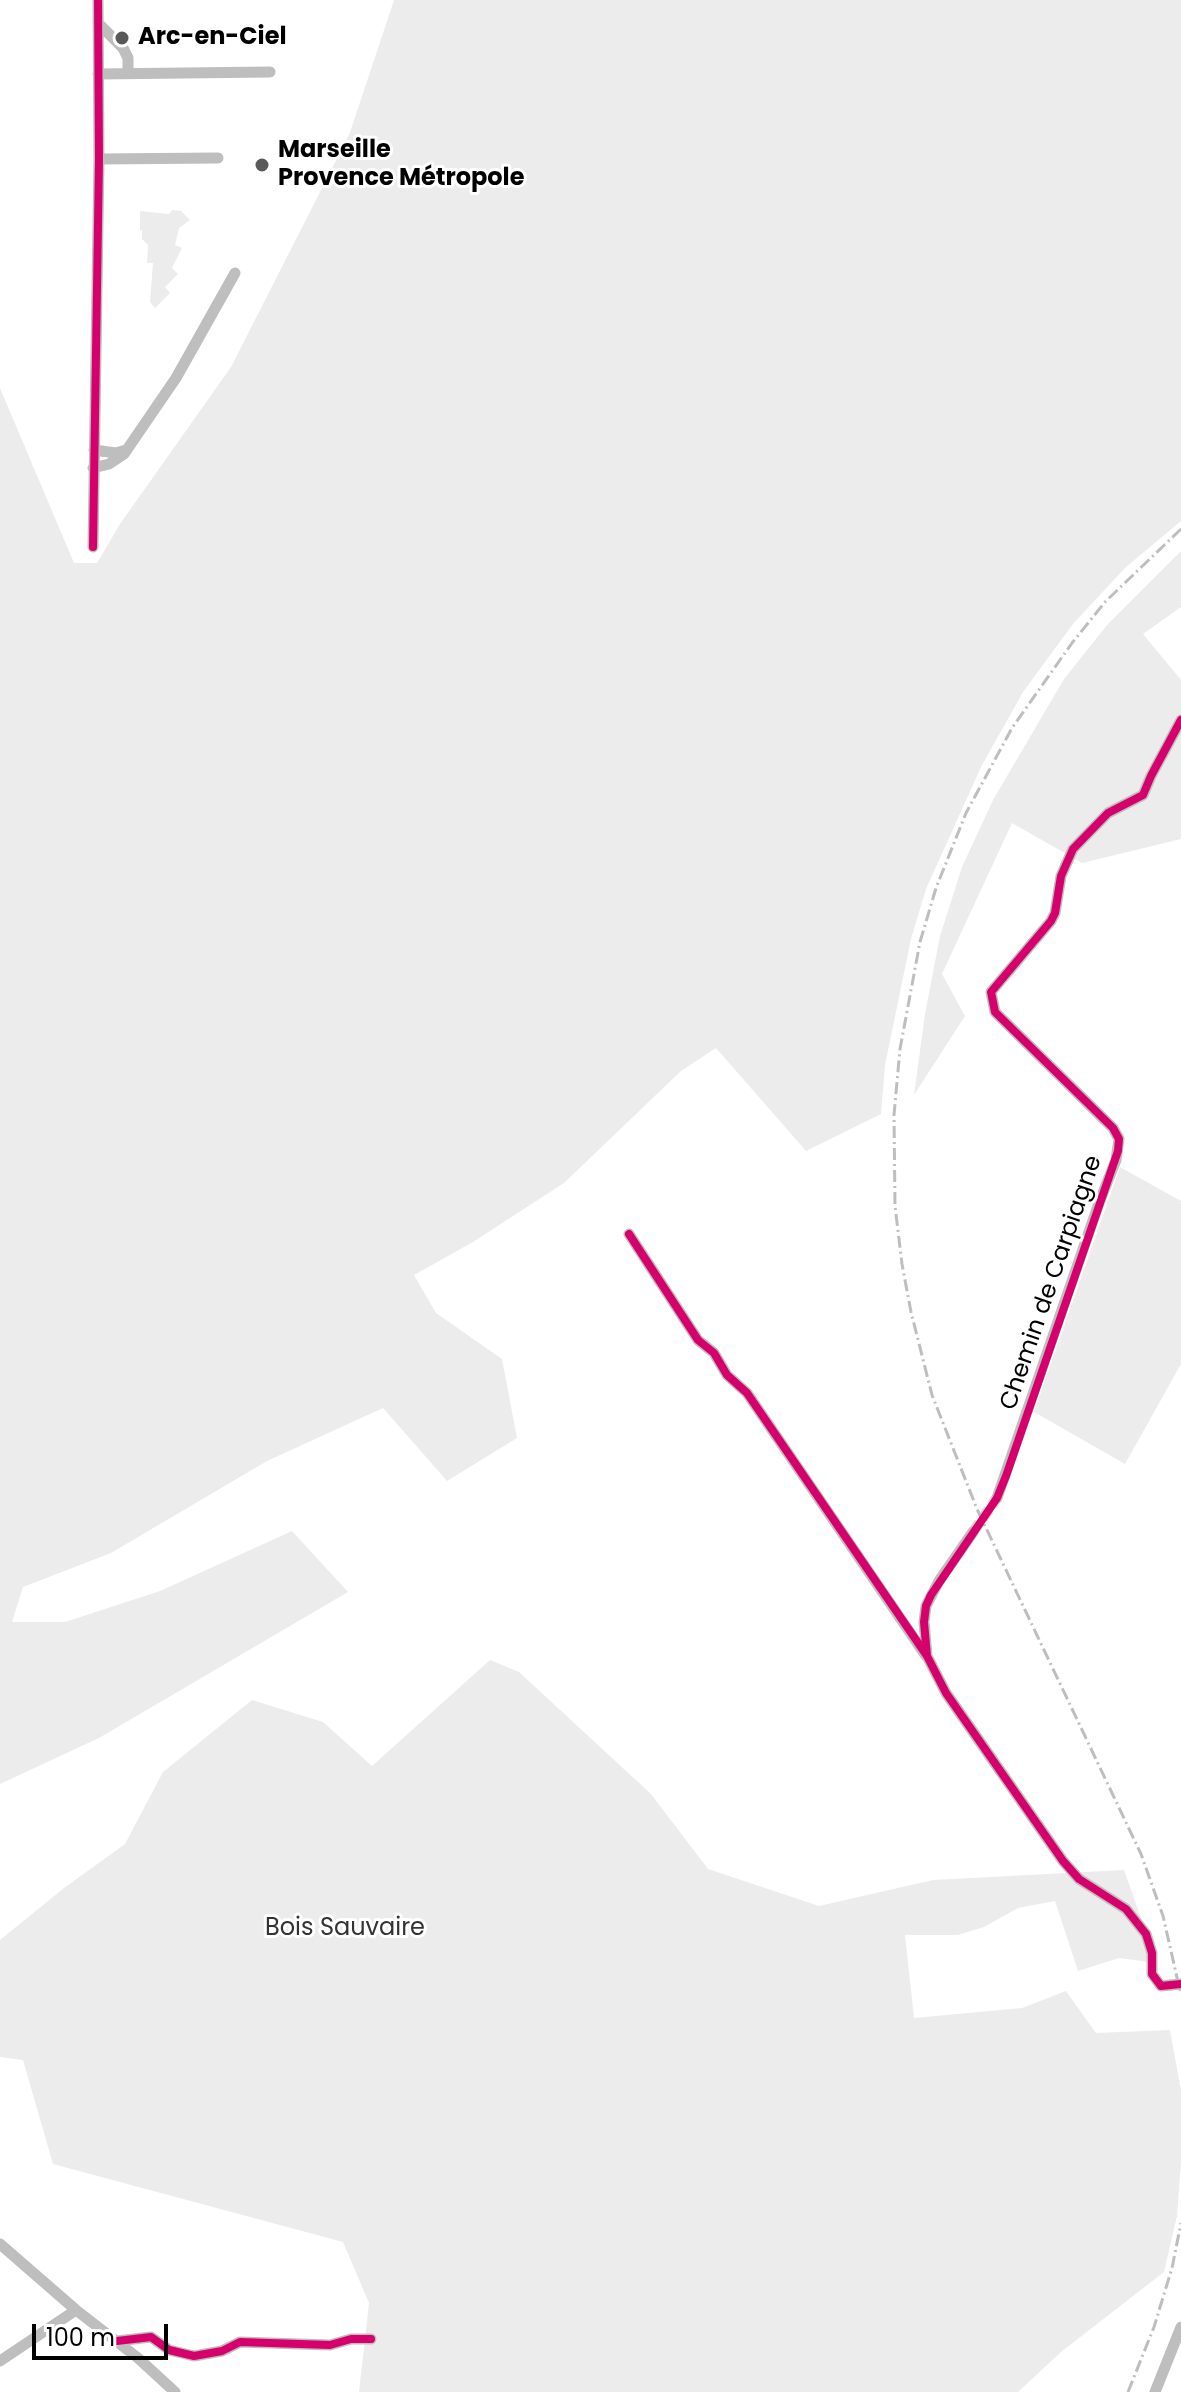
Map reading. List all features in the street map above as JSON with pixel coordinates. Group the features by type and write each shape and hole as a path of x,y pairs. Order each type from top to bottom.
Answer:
{"street":[{"path":"93,547 99,159 98,0"},
{"path":"98,23 123,48 128,58 128,73"},
{"path":"98,74 270,72"},
{"path":"99,159 218,158"},
{"path":"93,468 109,464 127,450 182,369 235,273"},
{"path":"94,450 116,453 127,450"},
{"name":"Chemin de Carpiagne","path":"997,1498 1116,1160 1119,1139 1113,1128 995,1012 991,992 1051,921 1061,876 1073,849 1108,813 1143,795 1181,720"},
{"path":"629,1234 698,1340 714,1353 727,1375 747,1393 927,1656 946,1693 1063,1861 1079,1879 1126,1909 1146,1934 1152,1953 1152,1974 1161,1986 1176,1984"},
{"path":"927,1656 926,1606 939,1581 973,1532"},
{"path":"0,2244 175,2392"},
{"path":"0,2361 76,2310"},
{"path":"1155,2392 1181,2327"},
{"path":"117,2341 151,2337 169,2350 194,2356 222,2351 240,2342 330,2345 351,2339 371,2339"}],"green space":[{"path":"394,0 1181,0 1181,521 1125,568 1073,624 1023,692 981,767 926,889 911,939 885,1065 881,1114 806,1151 716,1048 681,1071 564,1183 473,1242 414,1275 436,1313 502,1359 517,1438 447,1481 383,1408 267,1461 111,1553 23,1587 12,1622 65,1622 160,1591 292,1531 348,1592 99,1738 0,1784 0,388 74,563 97,563 120,524 231,367 349,135"},
{"path":"172,210 181,211 190,220 179,228 175,245 182,248 172,268 178,274 165,287 170,293 155,308 150,302 153,263 147,263 148,245 142,239 140,211 169,214"},
{"path":"1181,551 1181,607 1143,634 1181,680 1181,839 1082,863 1012,823 942,974 965,1016 914,1095 940,936 962,867 993,800 1064,679 1107,625"},
{"path":"1120,1167 1181,1201 1181,1364 1125,1464 1034,1412"},
{"name":"Bois Sauvaire","path":"490,1660 519,1672 651,1794 708,1869 819,1906 933,1880 1124,1870 1157,1963 1119,1958 1078,1971 1055,1901 1018,1908 984,1927 958,1935 905,1935 914,2018 1022,2008 1066,1991 1096,2033 1170,2030 1181,2091 1181,2162 1177,2216 1164,2272 1061,2352 1018,2392 359,2392 369,2303 343,2242 53,2164 23,2060 0,2057 0,1940 125,1844 163,1772 252,1700 323,1722 372,1766"}],"tunnel":[{"path":"973,1532 997,1498"}],"railway":[{"path":"1181,529 1105,602 1072,643 1012,728 966,813 936,888 920,942 900,1049 894,1115 895,1206 902,1264 932,1395 977,1509 1141,1854 1163,1916 1181,1995"},
{"path":"1128,2392 1154,2327 1172,2268 1181,2223"}],"cycle path":[{"path":"93,547 99,159 98,0"},
{"path":"1181,720 1143,795 1108,813 1073,849 1061,876 1051,921 991,992 995,1012 1113,1128 1119,1139 1118,1151 997,1498 931,1595 924,1622 927,1656 946,1693 1063,1861 1079,1879 1126,1909 1146,1934 1152,1953 1152,1974 1161,1986 1181,1984"},
{"path":"629,1234 698,1340 714,1353 727,1375 747,1393 927,1656"},
{"path":"117,2341 151,2337 169,2350 194,2356 222,2351 240,2342 330,2345 351,2339 371,2339"}],"place":[{"name":"Arc-en-Ciel","path":"122,38"},
{"name":"Marseille Provence Métropole","path":"262,165"}]}
